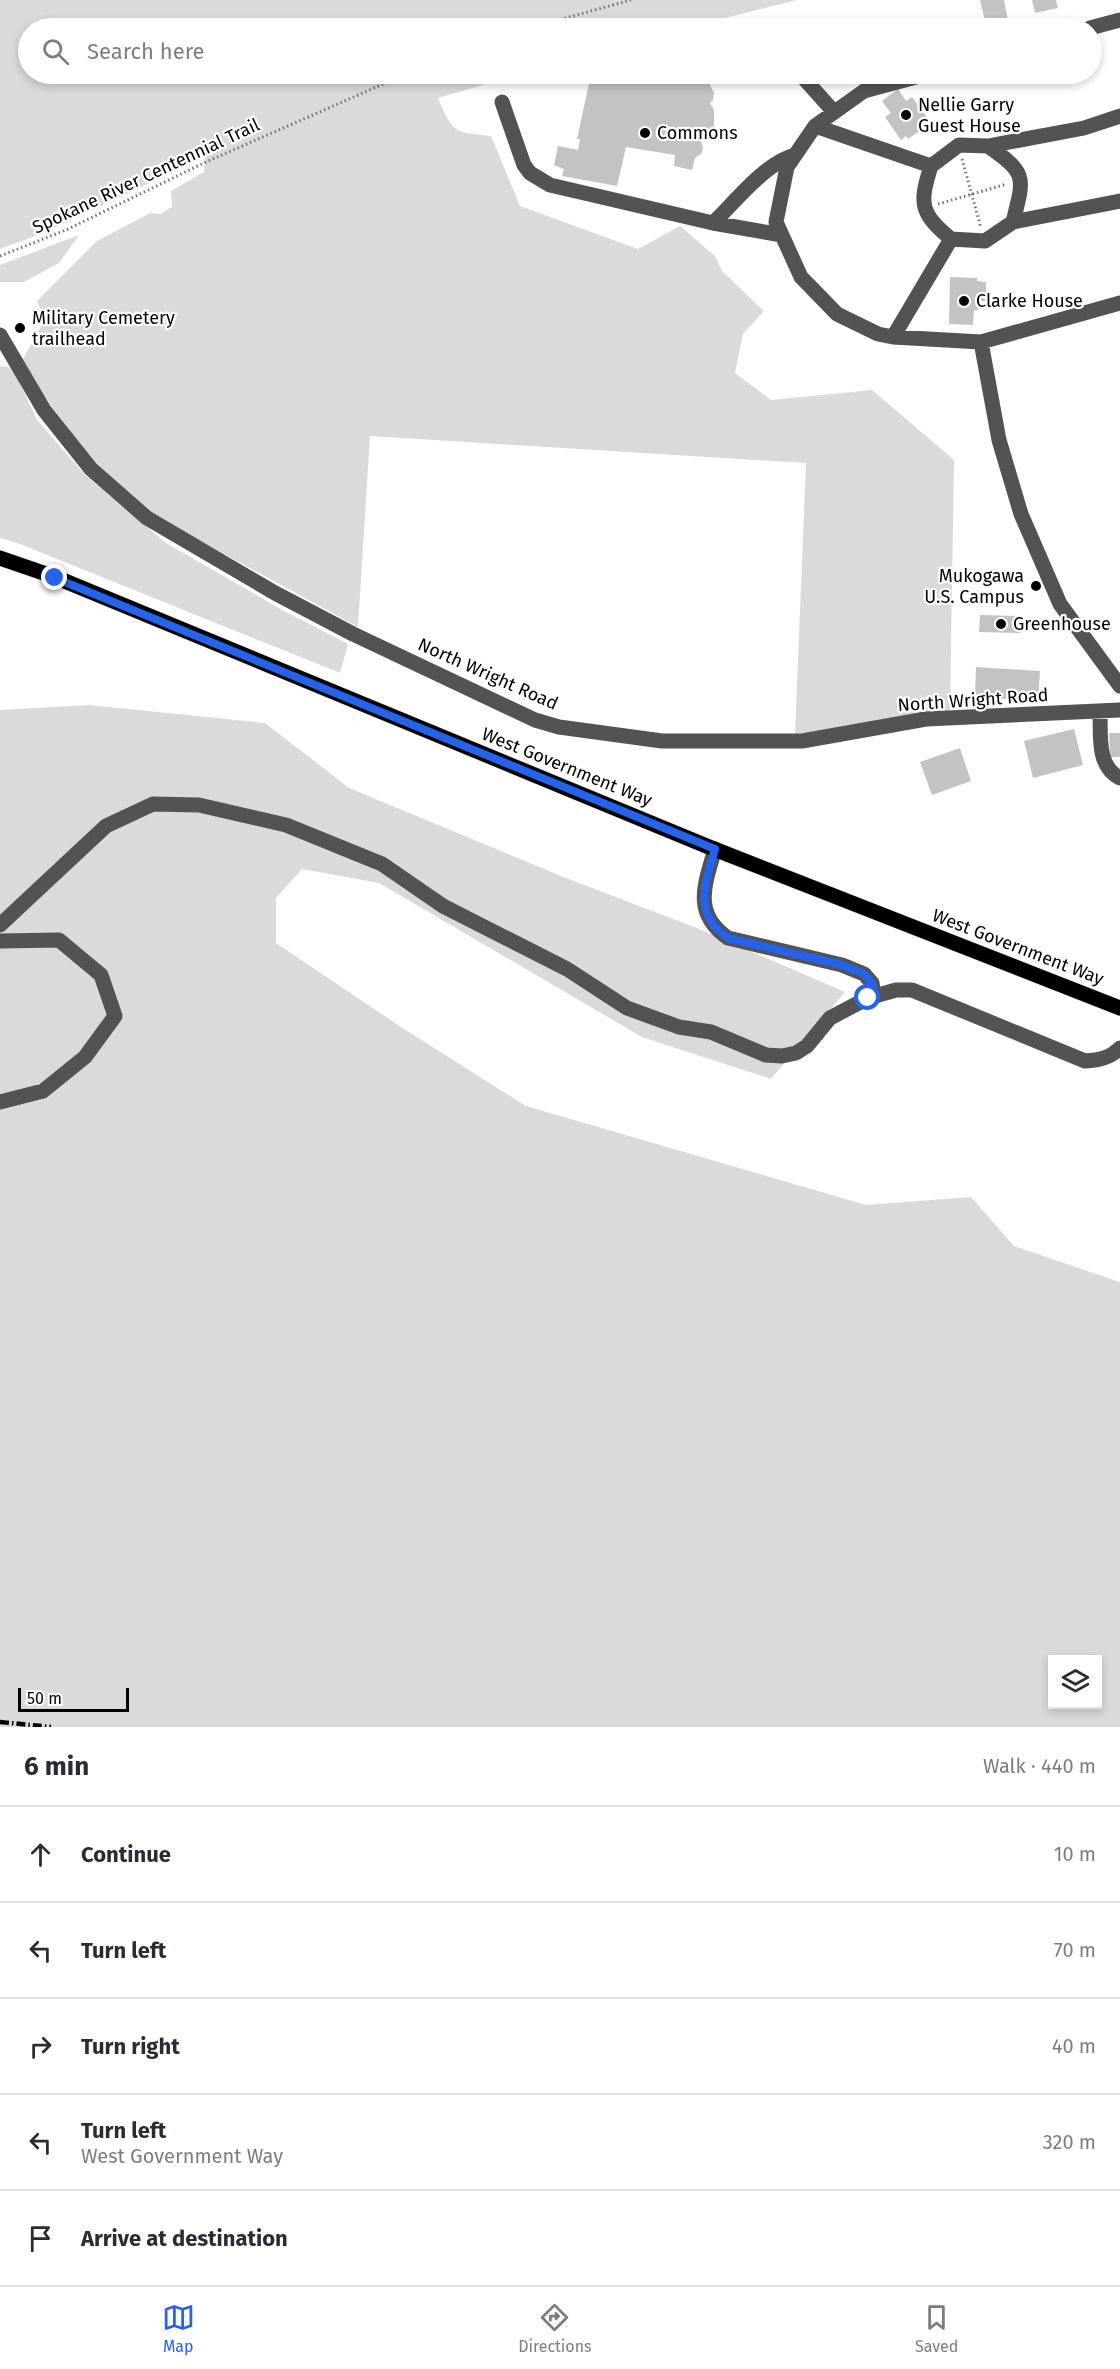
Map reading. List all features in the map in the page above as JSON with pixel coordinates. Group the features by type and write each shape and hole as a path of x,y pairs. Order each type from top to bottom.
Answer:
{"main road":[{"name":"West Government Way","path":"0,558 55,578 715,849 1120,1008"}],"street":[{"path":"1102,25 1120,20"},
{"path":"809,84 834,112"},
{"path":"890,84 864,91 815,126 787,167 779,228 801,277 837,314 878,334 893,338 981,342 1120,303"},
{"path":"502,102 524,165 538,179 574,192 713,223 779,228"},
{"path":"1120,116 1083,128 988,146 959,145 931,166 923,192 925,208 932,223 951,238 985,242 1013,222 1120,201"},
{"path":"815,126 931,166"},
{"path":"988,146 1012,163 1021,180 1022,186 1013,222"},
{"path":"713,223 761,176 788,156 796,154"},
{"path":"893,338 951,238"},
{"name":"North Wright Road","path":"0,335 44,410 91,469 147,518 207,555 324,619 535,720 559,727 662,741 802,741 926,719 1120,710"},
{"path":"981,342 999,440 1021,514 1060,604 1120,686"},
{"path":"1100,711 1101,750 1105,765 1110,772 1120,778"},
{"path":"0,925 106,826 153,804 200,805 286,825 382,864 443,906 567,969 627,1008 679,1027 711,1032 766,1055 782,1056 796,1053 807,1046 830,1018 847,1007 896,990 912,990 1085,1061 1111,1056 1120,1048"},
{"path":"715,849 705,884 704,899 705,911 716,930 728,938 842,965 864,974 872,983 874,996"},
{"path":"0,941 59,940 101,975 115,1016 85,1058 43,1091 0,1102"}],"path":[{"path":"566,18 631,0"},
{"name":"Spokane River Centennial Trail","path":"0,256 66,230 206,162 383,84"},
{"path":"959,145 985,242"},
{"path":"925,208 1021,180"}],"shaded area":[{"path":"0,0 797,0 725,18 18,18 18,84 486,84 438,98 447,118 456,129 491,136 520,206 638,249 680,226 715,256 722,271 764,311 743,334 735,373 771,400 872,390 954,460 950,712 795,734 806,463 370,436 358,627 153,515 95,465 33,381 23,359 45,319 37,301 97,241 150,213 160,214 172,207 171,191 204,172 205,157 43,233 0,249"},
{"path":"79,235 59,263 24,282 0,282 0,265"},
{"path":"0,366 9,367 15,373 37,420 85,475 166,543 284,611 348,644 340,673 20,544 0,538"},
{"path":"89,705 265,723 349,788 566,878 697,928 845,992 771,1079 642,1037 379,883 302,869 276,898 276,943 404,1029 526,1106 866,1205 971,1197 1014,1246 1120,1282 1120,1727 0,1727 0,710"}],"building":[{"path":"980,0 1004,0 1008,18 984,18"},
{"path":"1032,0 1056,0 1058,8 1035,13"},
{"name":"Commons","path":"589,84 710,84 714,93 710,103 714,110 714,129 701,142 702,153 695,158 692,170 674,166 675,155 626,147 617,186 562,176 564,169 554,165 558,146 578,150 580,139 577,139"},
{"name":"Nellie Garry Guest House","path":"898,89 906,101 912,97 931,123 908,139 906,136 901,140 885,117 891,113 882,101"},
{"name":"Clarke House","path":"950,277 977,278 977,281 986,282 986,301 978,301 978,310 974,310 973,325 949,324"},
{"name":"Greenhouse","path":"980,615 1022,616 1021,633 979,632"},
{"path":"976,667 1040,671 1038,701 975,697"},
{"path":"1074,729 1083,765 1033,778 1024,741"},
{"path":"1109,733 1120,733 1120,757 1110,757"},
{"path":"960,748 971,781 932,795 920,762"}],"railway":[{"path":"0,1722 51,1727"}],"place":[{"name":"Nellie Garry Guest House","path":"906,115"},
{"name":"Commons","path":"645,133"},
{"name":"Clarke House","path":"964,301"},
{"name":"Military Cemetery trailhead","path":"20,328"},
{"name":"Mukogawa U.S. Campus","path":"1036,586"},
{"name":"Greenhouse","path":"1001,624"}],"route":[{"path":"55,578 715,849 705,884 704,899 705,911 716,930 728,938 842,965 864,974 872,983 874,996 868,998"}]}
